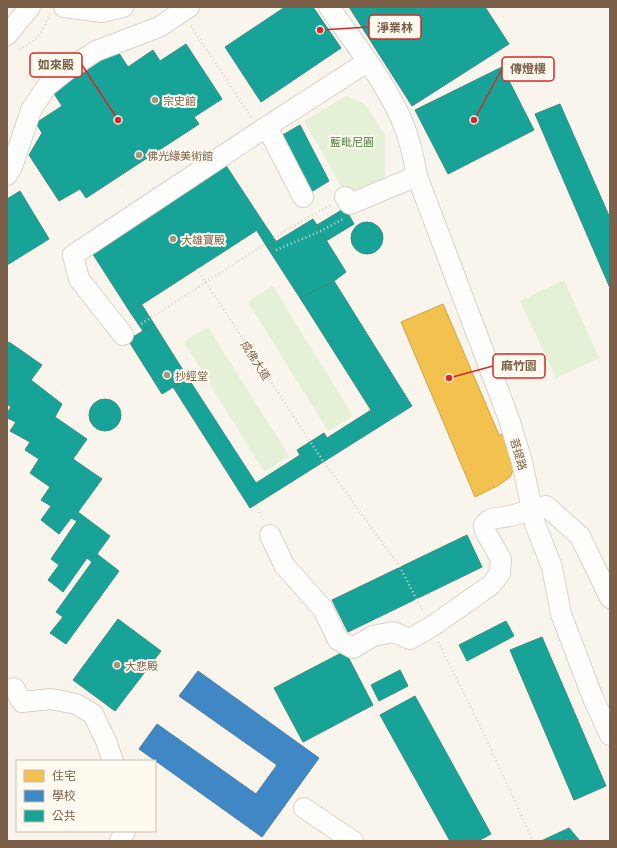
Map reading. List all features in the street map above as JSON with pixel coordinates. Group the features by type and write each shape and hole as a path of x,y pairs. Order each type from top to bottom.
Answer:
{"lane":[{"path":"10,43 30,7"},
{"path":"57,10 102,12 123,7"},
{"name":"菩提路","path":"329,7 387,92 404,126 413,151 417,176 509,419 522,462 535,524 552,567 561,614 593,698 610,735"},
{"path":"7,175 12,167 31,110 47,86 67,70 96,51 158,27 178,11"},
{"path":"123,335 79,278 73,255 367,62"},
{"path":"263,129 303,197"},
{"path":"347,206 417,176"},
{"path":"270,535 284,565 323,609 338,640 352,648 373,636 392,632 410,639 431,627 491,585 500,573 501,559 484,525 488,520 546,506 580,536 610,598"},
{"path":"14,688 22,702 51,699 76,704 93,714 106,741 113,760"},
{"path":"304,808 354,841"},
{"path":"120,841 124,832"}],"path":[{"path":"10,43 26,46 39,37 57,10"},
{"path":"178,11 263,129"},
{"path":"274,238 300,222 347,206"},
{"path":"276,250 321,231 347,206"},
{"path":"123,335 265,244"},
{"name":"成佛大道","path":"197,269 323,462 400,567 479,723 533,841"}],"green space":[{"name":"藍毗尼園","path":"346,96 365,104 385,135 385,178 345,193 304,121"},
{"path":"564,280 599,358 556,378 520,301"},
{"path":"273,286 353,416 328,431 248,302"},
{"path":"208,327 289,456 264,472 184,342"}],"building: 住宅":[{"path":"443,304 499,435 505,434 516,464 510,477 499,485 475,497 401,322"}],"building: 學校":[{"path":"198,671 319,758 262,837 139,749 157,724 256,794 277,765 179,696"}],"building: 公共":[{"path":"285,7 313,7 341,48 261,102 225,47"},
{"path":"349,7 485,7 509,44 412,106"},
{"path":"186,44 222,99 194,117 199,124 86,198 80,189 59,201 29,155 42,133 36,123 62,106 51,89 115,47 128,67 153,50 160,61"},
{"path":"502,67 534,130 448,174 415,110"},
{"path":"560,104 610,218 610,288 535,114"},
{"path":"300,125 329,181 303,197 274,140"},
{"name":"大雄寶殿","path":"223,161 265,225 130,312 89,248"},
{"path":"20,191 49,239 7,265 7,199"},
{"path":"345,208 354,224 326,241 317,225"},
{"path":"313,219 346,272 334,281 300,298 267,247"},
{"path":"367,222 376,225 380,229 383,238 380,247 376,251 367,254 358,251 354,247 351,238 354,229 358,225"},
{"path":"265,225 276,241 267,247 257,231"},
{"path":"334,281 412,406 250,508 173,387 188,378 256,483 300,455 297,450 324,433 327,438 371,410 300,298"},
{"path":"142,305 154,324 143,331 130,312"},
{"path":"154,324 188,378 162,394 128,340"},
{"path":"9,342 42,365 31,380 62,404 55,417 87,439 73,459 102,479 78,512 110,536 97,554 119,571 66,644 50,633 63,617 56,612 92,562 87,558 63,592 48,580 59,565 51,559 77,521 71,518 59,534 41,520 51,506 41,500 50,487 30,473 39,459 25,450 30,442 10,431 16,422 7,418 7,413 11,407 7,404 7,345"},
{"path":"105,399 114,402 118,406 121,415 118,424 114,428 105,431 96,428 92,424 89,415 92,406 96,402"},
{"path":"467,535 482,567 348,632 332,600"},
{"name":"大悲殿","path":"118,619 161,651 115,711 73,680"},
{"path":"506,621 514,636 467,661 459,645"},
{"path":"542,637 606,786 574,800 510,650"},
{"path":"345,651 373,705 303,742 274,688"},
{"path":"400,670 408,686 379,701 371,685"},
{"path":"415,696 491,834 478,841 450,841 380,715"},
{"path":"569,828 580,841 570,841 567,839 562,841 541,841"}],"place":[{"name":"淨業林","path":"320,30"},
{"name":"宗史館","path":"155,100"},
{"name":"如來殿","path":"118,120"},
{"name":"傳燈樓","path":"474,120"},
{"name":"佛光緣美術館","path":"139,155"},
{"name":"大雄寶殿","path":"173,239"},
{"name":"抄經堂","path":"167,375"},
{"name":"麻竹園","path":"449,378"},
{"name":"大悲殿","path":"117,665"}]}
